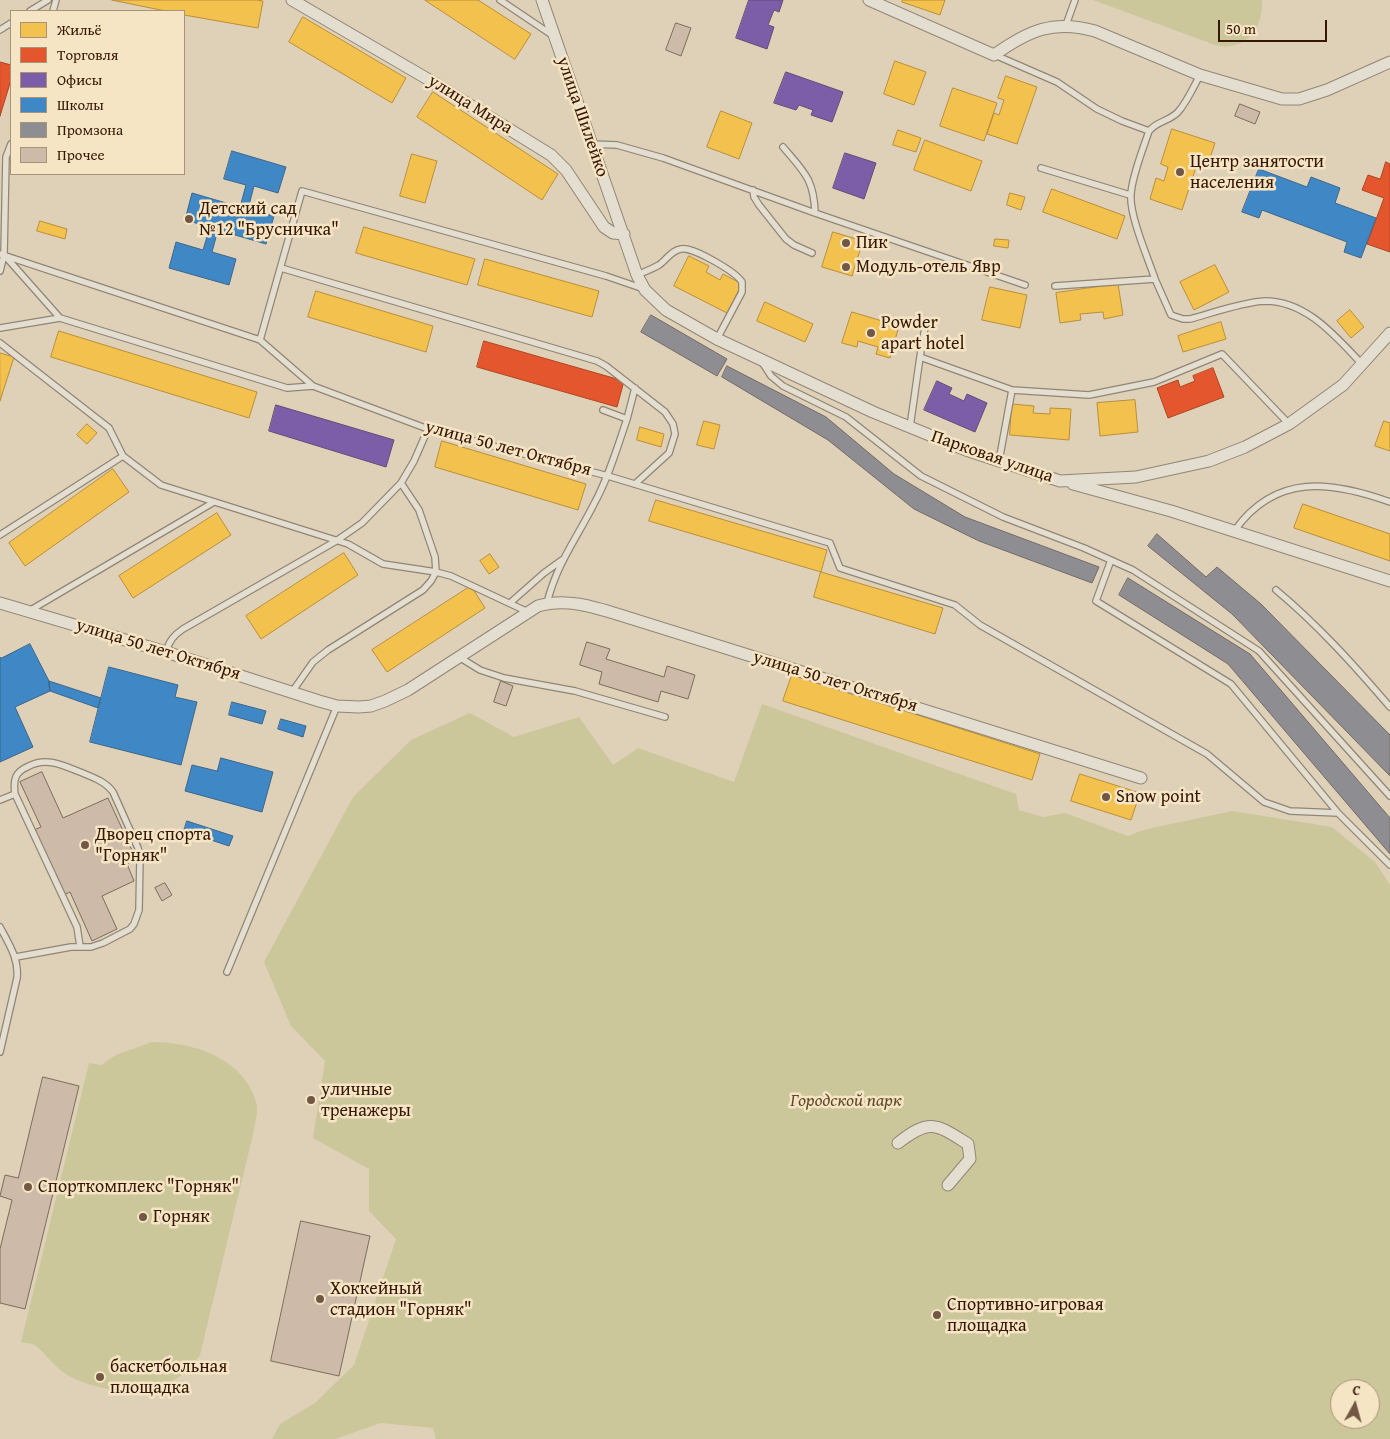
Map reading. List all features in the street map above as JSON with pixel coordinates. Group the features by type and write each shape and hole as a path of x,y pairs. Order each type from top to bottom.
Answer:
{"street":[{"name":"улица Мира","path":"292,0 431,80 551,155 566,170 604,227 613,233 624,234"},
{"name":"улица Шилейко","path":"542,0 624,234"},
{"path":"869,0 994,55 1028,34 1046,28 1066,25 1079,26 1200,75 1282,99 1299,99 1327,90 1390,62"},
{"name":"Парковая улица","path":"624,234 637,275 645,290 666,310 717,339 873,412 966,450 1060,481 1136,477 1209,461 1245,447 1289,424 1343,385 1390,333"},
{"path":"1060,481 1101,490 1235,530 1390,581"},
{"name":"улица 50 лет Октября","path":"0,603 166,652 337,706 371,706 408,690 538,606 547,603 571,602 636,620 1141,778"},
{"path":"898,1143 916,1129 934,1126 968,1144 970,1159 948,1185"}],"lane":[{"path":"32,10 48,0"},
{"path":"500,0 554,36"},
{"path":"1066,25 1075,0"},
{"path":"994,55 1057,82 1097,109 1149,131"},
{"path":"1200,75 1178,112 1153,126 1149,131 1130,195 1132,210 1155,279 1168,310 1176,318 1190,319 1251,303 1266,301 1280,303 1313,317 1325,326 1362,365"},
{"path":"591,144 618,145 628,148 1025,285"},
{"path":"0,271 2,255 3,157 10,146"},
{"path":"783,147 807,174 815,199 815,213"},
{"path":"1041,168 1130,195"},
{"path":"753,190 754,197 759,205 786,239 812,253"},
{"path":"260,340 302,191 606,276 645,290"},
{"path":"637,275 659,264 682,248 691,250 733,272 742,282 742,292 717,339"},
{"path":"2,255 60,318"},
{"name":"улица 50 лет Октября","path":"2,255 260,340 313,386 428,429 608,476 830,543 840,568 955,605 980,625 1207,754 1264,802 1290,811 1338,814"},
{"path":"281,268 597,361 620,374 665,412 673,424 675,434 669,453 635,484"},
{"path":"1055,286 1155,279"},
{"path":"0,328 60,318 287,388 313,386"},
{"path":"910,427 925,328"},
{"path":"0,343 109,428 123,456 161,485 357,548 383,564 451,576 528,612"},
{"path":"920,357 1012,390 1089,395 1154,382 1222,354 1289,424"},
{"path":"760,359 770,376 783,386 846,416 921,476 1003,518 1084,548 1134,570 1259,650 1390,796"},
{"path":"547,603 550,588 562,560 594,505 608,476 635,388"},
{"path":"999,461 1012,390"},
{"path":"602,410 627,419"},
{"path":"166,652 169,643 183,629 336,541 362,522 401,483 414,461 428,429"},
{"path":"0,535 123,456"},
{"path":"292,692 318,658 423,590 436,572 435,557 419,510 401,483"},
{"path":"1235,530 1251,511 1278,493 1296,487 1322,485 1348,489 1390,502"},
{"path":"28,611 214,502"},
{"path":"510,603 562,560"},
{"path":"1110,560 1096,601 1231,684 1338,814 1390,865"},
{"path":"1276,590 1303,613 1342,652 1390,707"},
{"path":"459,657 480,670 504,678 575,691 665,717"},
{"path":"227,972 337,706"},
{"path":"16,957 103,943 130,929 134,924 138,910 140,866 138,848 109,786 57,763 36,762 20,770 16,776 14,784 15,794 77,928 80,946"},
{"path":"0,800 15,794"},
{"path":"0,927 16,957 18,968 0,1052"}],"green space":[{"path":"1093,0 1262,0 1262,8 1259,23 1251,35 1239,44 1225,46 1215,45"},
{"name":"Городской парк","path":"762,704 1016,794 1019,810 1043,817 1065,813 1128,836 1143,830 1232,811 1332,827 1375,862 1390,885 1390,1439 436,1439 433,1428 381,1423 335,1439 272,1439 280,1424 315,1403 354,1365 396,1239 369,1211 369,1169 313,1138 325,1061 291,1026 264,962 353,797 411,740 470,713 514,737 579,717 613,765 638,748 734,782"},
{"name":"Горняк","path":"152,1042 185,1045 216,1056 230,1065 242,1076 251,1090 257,1106 257,1112 200,1355 179,1377 167,1384 139,1391 110,1390 75,1379 59,1369 36,1346 21,1342 89,1063 101,1065 116,1055"}],"building: Жильё":[{"path":"112,0 263,1 258,28 185,15 185,10 161,10"},
{"path":"425,0 478,0 531,34 515,59"},
{"path":"903,0 945,0 940,15 902,2"},
{"path":"303,17 406,78 392,103 289,42"},
{"path":"895,61 926,72 914,105 884,94"},
{"path":"1006,76 1037,87 1017,144 987,134 994,113 999,115 1004,100 998,98"},
{"path":"953,88 997,103 984,141 940,126"},
{"path":"433,92 558,174 542,200 417,117"},
{"path":"721,111 752,123 739,159 707,147"},
{"name":"Центр занятости населения","path":"1172,129 1215,143 1209,161 1199,158 1182,210 1150,199 1156,178 1164,181 1168,167 1161,164"},
{"path":"898,130 921,138 916,152 893,145"},
{"path":"925,140 982,161 971,191 914,170"},
{"path":"412,154 437,161 425,203 400,196"},
{"path":"1052,189 1125,216 1117,239 1043,212"},
{"path":"1010,193 1025,197 1021,210 1007,205"},
{"path":"40,221 67,229 65,239 37,231"},
{"path":"364,227 475,259 467,285 356,253"},
{"path":"833,232 863,241 852,276 822,267"},
{"path":"995,239 1009,240 1008,248 994,246"},
{"path":"689,256 709,266 706,272 720,280 723,274 742,284 727,313 674,286"},
{"path":"485,259 599,291 592,317 478,285"},
{"path":"1215,265 1229,292 1194,310 1180,282"},
{"path":"1118,284 1123,315 1104,319 1103,312 1080,314 1081,320 1060,323 1056,293"},
{"path":"990,287 1027,295 1020,328 982,320"},
{"path":"316,291 433,326 426,352 308,317"},
{"path":"765,302 813,324 805,342 757,321"},
{"path":"1350,310 1364,327 1351,338 1337,321"},
{"name":"Powder apart hotel","path":"852,312 899,326 890,358 876,354 878,347 858,341 857,347 842,343"},
{"path":"1221,322 1226,339 1183,352 1178,336"},
{"path":"59,331 257,392 249,418 51,357"},
{"path":"0,353 14,357 0,401"},
{"path":"1135,400 1138,432 1100,436 1097,403"},
{"path":"1012,404 1034,406 1033,413 1050,414 1050,408 1071,409 1069,440 1010,435"},
{"path":"704,421 720,425 714,449 697,445"},
{"path":"1384,421 1390,423 1390,451 1375,446"},
{"path":"87,424 97,433 87,444 77,435"},
{"path":"640,427 664,434 661,447 637,440"},
{"path":"442,441 586,484 578,510 435,467"},
{"path":"113,469 129,492 25,566 9,543"},
{"path":"656,500 827,550 821,572 649,521"},
{"path":"1303,504 1390,534 1390,561 1294,528"},
{"path":"217,513 231,535 133,598 119,576"},
{"path":"344,553 358,575 261,639 246,616"},
{"path":"490,554 499,567 489,574 480,561"},
{"path":"821,572 943,608 935,634 814,597"},
{"path":"471,586 485,608 387,672 372,650"},
{"path":"792,675 1040,754 1032,780 783,701"},
{"name":"Snow point","path":"1080,774 1140,793 1131,820 1071,801"}],"building: Торговля":[{"path":"0,62 10,65 10,83 0,116"},
{"path":"1386,162 1390,164 1390,252 1367,244 1384,198 1362,190 1368,175 1380,179"},
{"path":"484,341 624,381 617,407 477,367"},
{"path":"1213,368 1224,397 1168,418 1157,388 1178,380 1180,387 1195,381 1193,376"}],"building: Офисы":[{"path":"749,0 783,0 779,12 774,10 768,25 774,27 767,49 736,38"},
{"path":"786,72 843,92 832,122 811,115 813,110 799,105 796,110 774,103"},
{"path":"845,153 876,163 864,199 833,188"},
{"path":"937,381 952,388 949,394 964,401 967,394 987,403 975,432 924,410"},
{"path":"276,405 394,440 386,467 269,431"}],"building: Школы":[{"path":"232,151 286,167 278,193 254,186 248,209 274,216 266,244 218,230 212,252 236,259 229,285 169,268 176,242 203,250 210,227 185,220 192,193 240,207 246,185 224,179"},
{"path":"1259,169 1307,187 1311,177 1340,188 1335,203 1376,218 1361,258 1344,252 1347,242 1262,210 1259,218 1242,212"},
{"path":"30,644 49,681 50,691 15,707 33,747 0,762 0,657"},
{"path":"109,667 178,685 175,697 197,702 181,765 90,742"},
{"path":"49,681 101,698 98,708 50,691"},
{"path":"232,702 266,711 262,724 229,715"},
{"path":"281,719 306,726 303,737 278,729"},
{"path":"221,758 273,772 262,812 185,791 192,765 217,771"},
{"path":"187,821 233,836 229,846 184,831"}],"building: Промзона":[{"path":"651,315 727,359 717,376 641,332"},
{"path":"727,366 826,417 894,474 965,517 1099,567 1092,583 979,541 914,509 828,440 722,377"},
{"path":"1157,534 1206,577 1217,567 1261,604 1390,735 1390,776 1232,614 1148,546"},
{"path":"1128,578 1250,654 1390,818 1390,854 1228,664 1119,595"}],"building: Прочее":[{"path":"676,23 691,28 681,56 666,50"},
{"path":"1240,104 1260,112 1255,124 1235,116"},
{"path":"587,642 610,649 606,659 664,677 667,666 695,675 688,699 661,691 658,702 599,684 602,672 580,665"},
{"path":"501,681 513,686 506,706 494,702"},
{"name":"Дворец спорта \"Горняк\"","path":"42,772 63,818 108,798 136,859 127,864 134,881 102,896 117,929 92,941 70,892 64,895 34,830 41,827 20,782"},
{"path":"165,883 172,895 162,901 155,888"},
{"name":"Спорткомплекс \"Горняк\"","path":"43,1077 79,1086 25,1309 0,1303 0,1249 12,1200 0,1196 5,1175 18,1178"},
{"name":"Хоккейный стадион \"Горняк\"","path":"301,1221 370,1236 339,1376 271,1361"}],"place":[{"name":"Центр занятости населения","path":"1180,172"},
{"name":"Детский сад №12 \"Брусничка\"","path":"189,219"},
{"name":"Пик","path":"846,243"},
{"name":"Модуль-отель Явр","path":"846,267"},
{"name":"Powder apart hotel","path":"871,333"},
{"name":"Snow point","path":"1106,797"},
{"name":"Дворец спорта \"Горняк\"","path":"85,845"},
{"name":"уличные тренажеры","path":"311,1100"},
{"name":"Спорткомплекс \"Горняк\"","path":"28,1187"},
{"name":"Горняк","path":"143,1217"},
{"name":"Хоккейный стадион \"Горняк\"","path":"320,1299"},
{"name":"Спортивно-игровая площадка","path":"937,1315"},
{"name":"баскетбольная площадка","path":"100,1377"}]}
